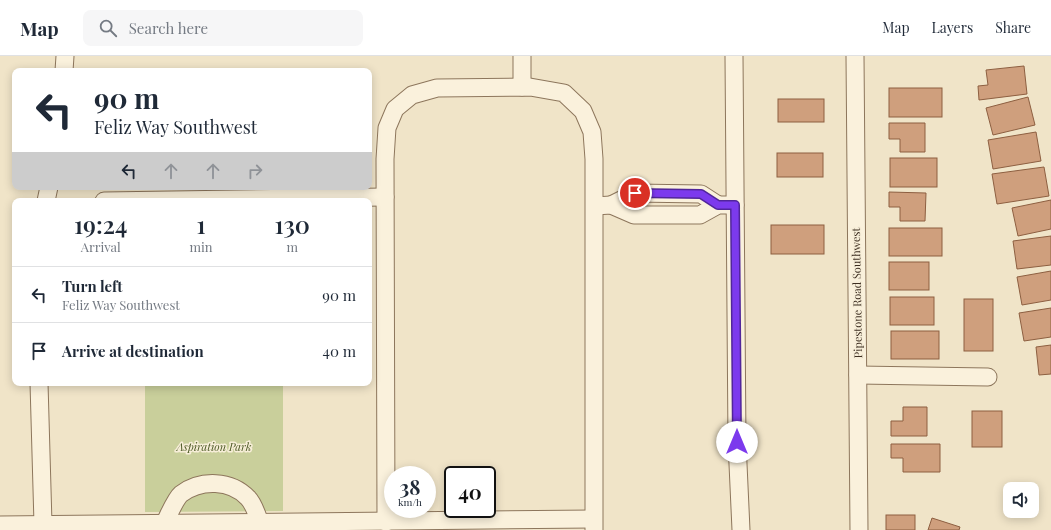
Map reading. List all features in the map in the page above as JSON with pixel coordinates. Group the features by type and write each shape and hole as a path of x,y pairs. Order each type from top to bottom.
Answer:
{"street":[{"path":"64,68 65,56"},
{"path":"522,56 522,87"},
{"path":"734,56 737,442 741,530"},
{"name":"Pipestone Road Southwest","path":"855,56 859,530"},
{"path":"0,525 164,524 221,527 260,523 386,522 594,525 603,206 592,132 583,111 564,93 522,87 437,88 412,95 395,109 387,128 385,197 386,522"},
{"path":"603,206 635,193 701,194 718,205"},
{"path":"661,193 661,215"},
{"path":"343,198 385,197"},
{"path":"603,206 634,215 700,215 718,205 735,205"},
{"path":"858,376 988,377"},
{"path":"39,386 43,524"},
{"path":"164,524 180,495 197,486 216,483 233,486 249,499 260,523"}],"green space":[{"name":"Aspiration Park","path":"145,386 283,386 283,511 145,512"}],"building":[{"path":"1024,66 1027,94 979,100 978,86 988,85 986,70"},
{"path":"889,88 942,88 942,117 889,117"},
{"path":"1028,97 1035,125 993,135 986,108"},
{"path":"778,99 824,99 824,122 778,122"},
{"path":"889,123 925,123 925,152 900,152 900,139 889,139"},
{"path":"1036,132 1041,161 993,169 988,140"},
{"path":"777,153 823,153 823,177 777,177"},
{"path":"890,158 937,158 937,187 890,187"},
{"path":"1044,167 1049,196 997,204 992,174"},
{"path":"889,192 926,193 925,221 900,221 900,207 889,207"},
{"path":"1051,200 1051,229 1018,236 1012,208"},
{"path":"771,225 824,225 824,254 771,254"},
{"path":"889,228 942,228 942,256 889,256"},
{"path":"1051,236 1051,265 1017,269 1013,241"},
{"path":"889,262 929,262 929,290 889,290"},
{"path":"1051,271 1051,300 1022,305 1017,277"},
{"path":"890,297 934,297 934,325 890,325"},
{"path":"964,299 993,299 993,351 964,351"},
{"path":"1051,308 1051,337 1024,341 1019,313"},
{"path":"891,331 939,331 939,359 891,359"},
{"path":"1051,345 1051,374 1039,375 1036,347"},
{"path":"903,407 927,407 927,436 891,436 891,421 903,421"},
{"path":"972,411 1002,411 1002,447 972,447"},
{"path":"891,444 940,444 940,472 903,472 903,458 891,458"},
{"path":"886,515 915,515 915,530 886,530"},
{"path":"932,518 960,527 959,530 928,530"}],"route":[{"path":"635,193 701,194 718,205 735,205 737,442"}]}
